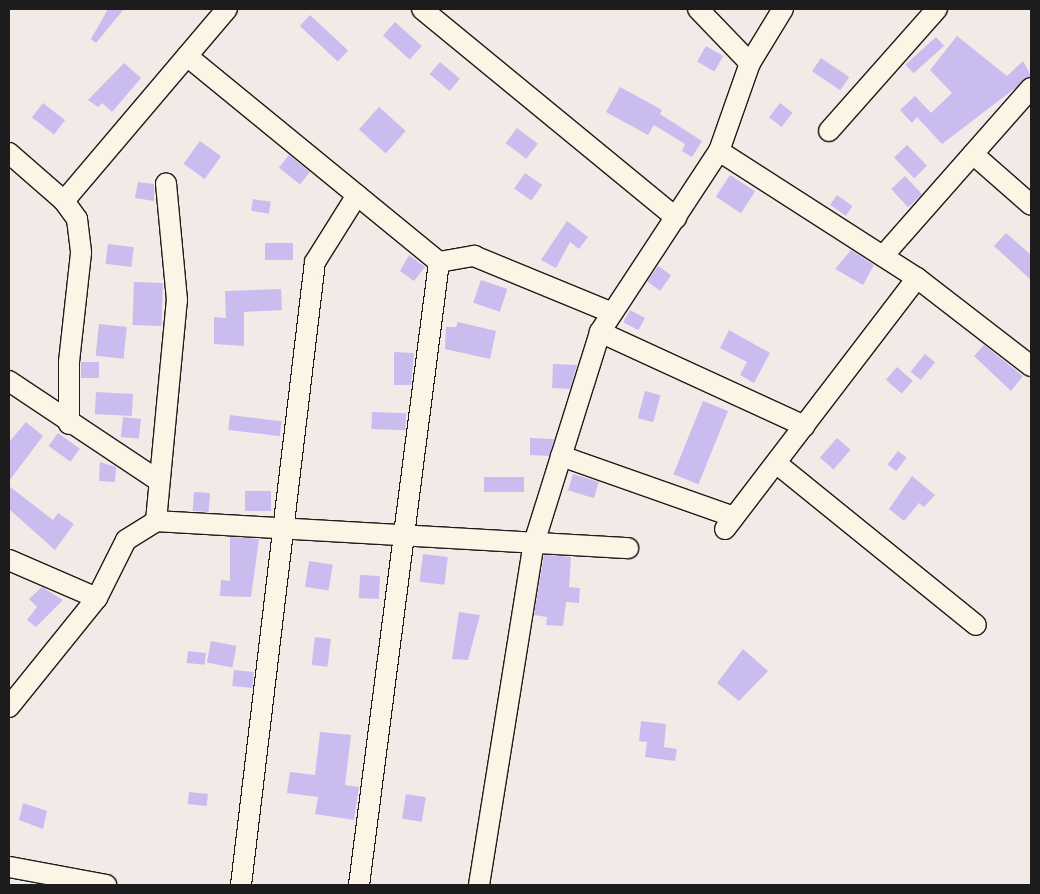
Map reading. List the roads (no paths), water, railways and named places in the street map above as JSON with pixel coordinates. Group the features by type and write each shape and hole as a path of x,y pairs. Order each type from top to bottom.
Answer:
{"street":[{"path":"64,201 227,9"},
{"path":"422,9 676,218"},
{"path":"698,9 750,63"},
{"path":"479,885 534,543 600,332 719,151 750,63 783,9"},
{"path":"829,131 937,9"},
{"path":"187,56 439,262 474,256 612,313"},
{"path":"884,256 1031,88"},
{"path":"719,151 917,278 1031,366"},
{"path":"9,153 64,201 77,219 81,253 69,362 69,424"},
{"path":"973,154 1031,205"},
{"path":"156,521 177,300 166,184"},
{"path":"241,885 315,262 357,195"},
{"path":"359,885 439,262"},
{"path":"561,456 730,523 917,278"},
{"path":"600,332 804,426"},
{"path":"9,381 69,424 159,481"},
{"path":"776,463 976,625"},
{"path":"9,707 97,598 126,540 156,521 628,548"},
{"path":"9,560 97,598"},
{"path":"9,866 106,885"}]}
